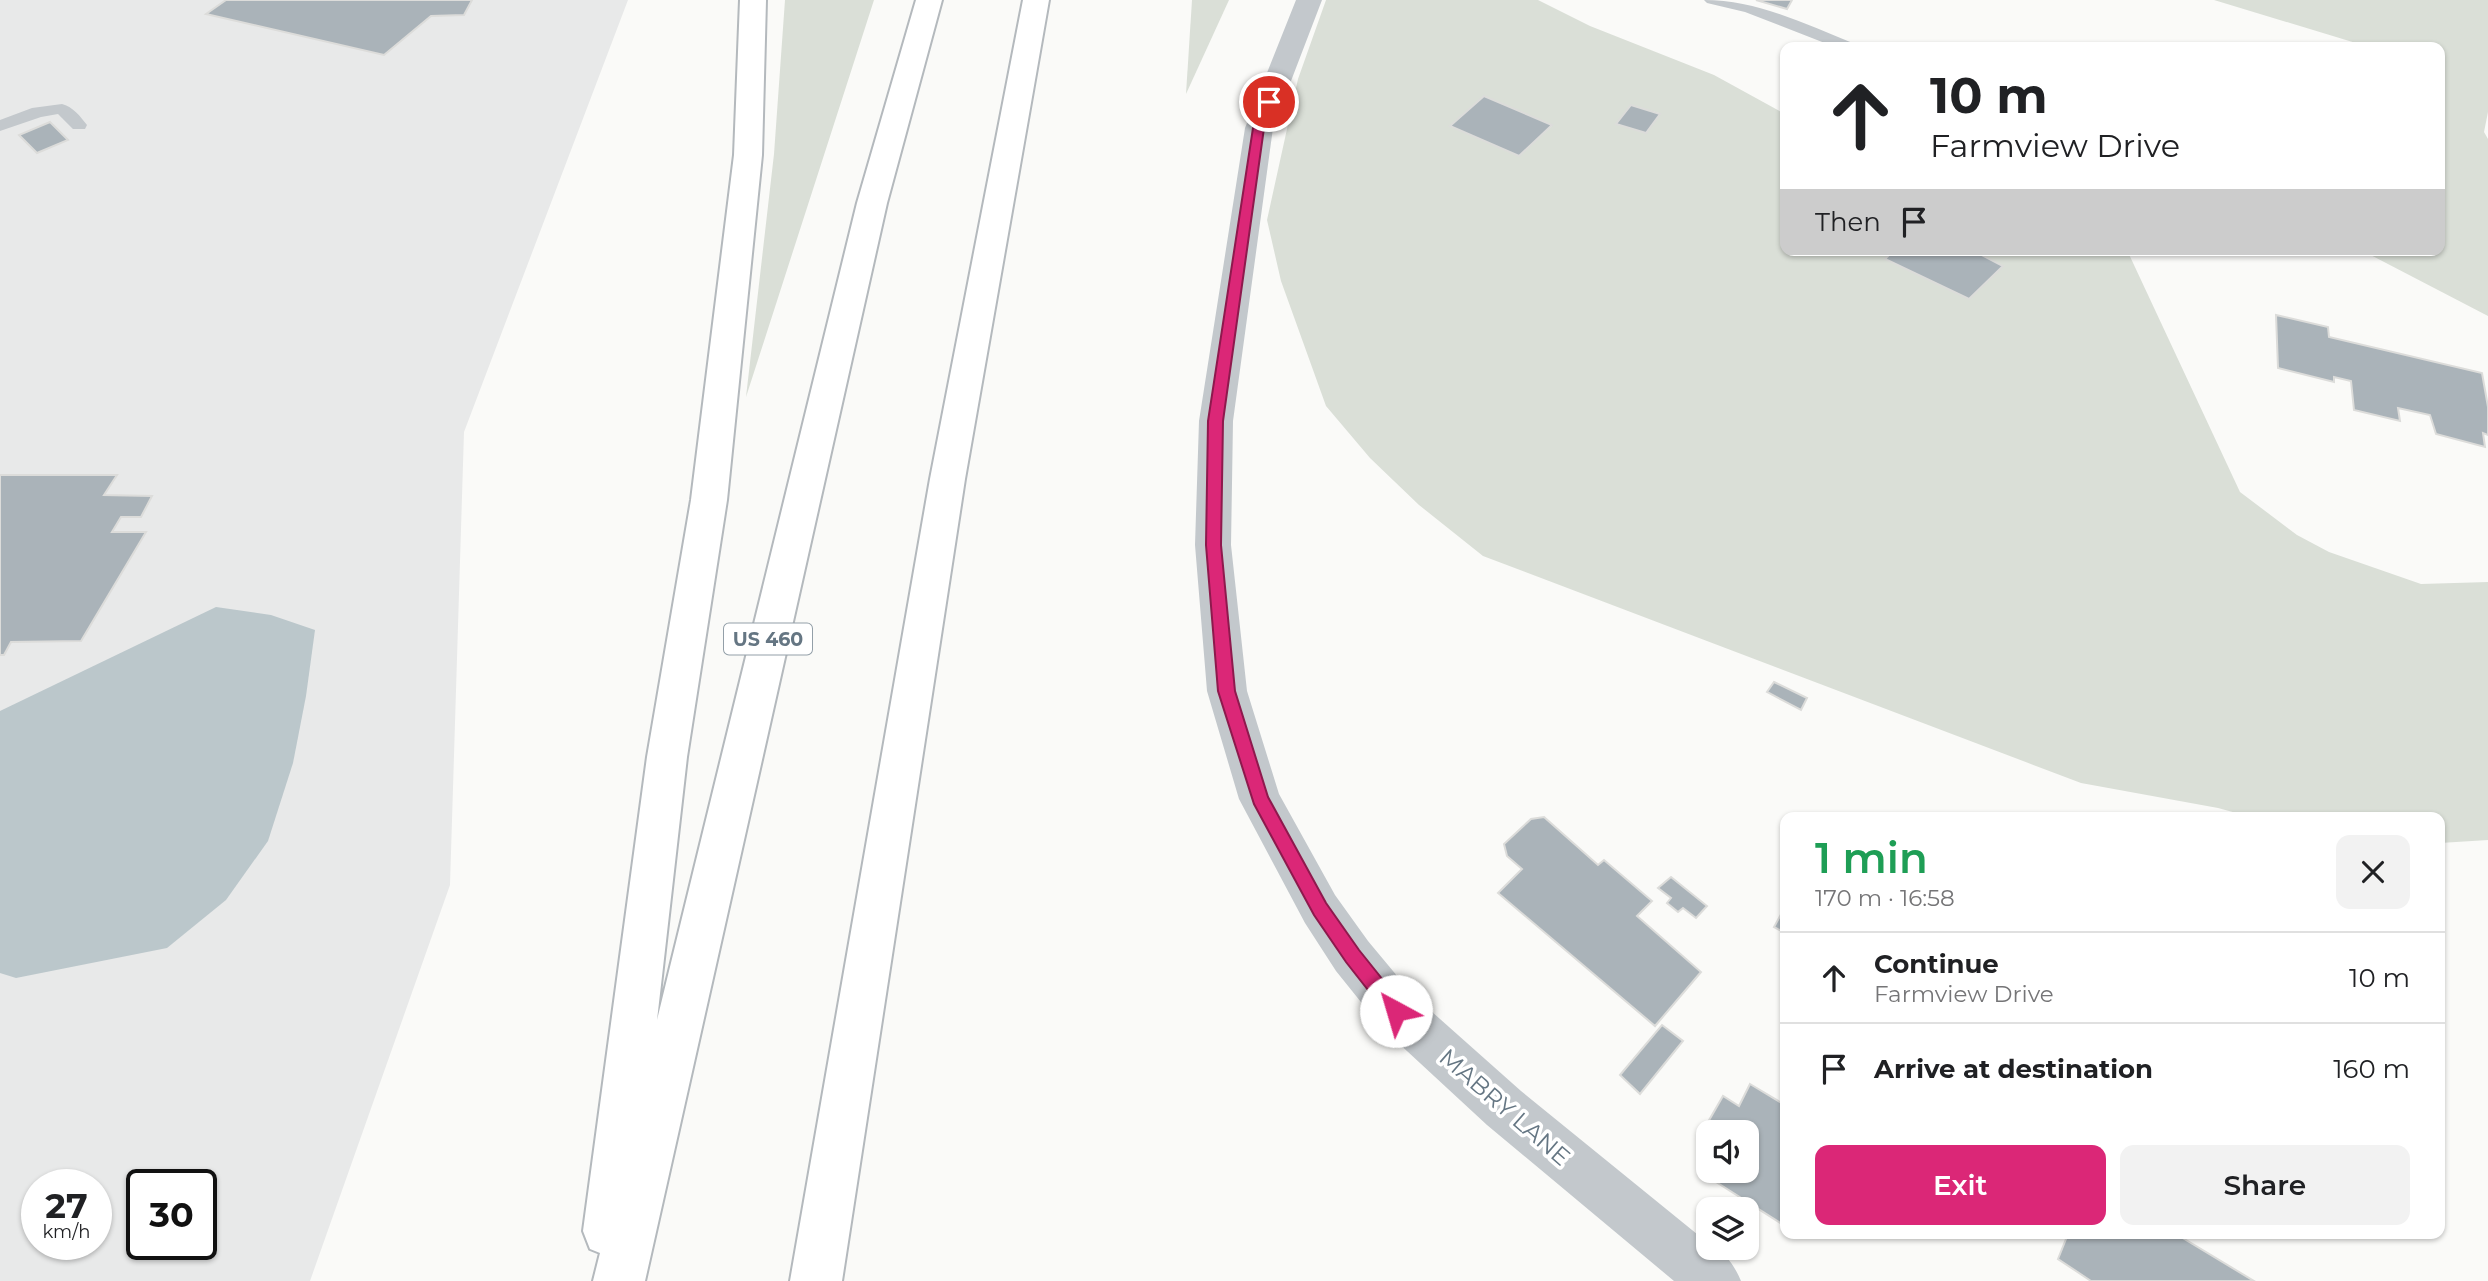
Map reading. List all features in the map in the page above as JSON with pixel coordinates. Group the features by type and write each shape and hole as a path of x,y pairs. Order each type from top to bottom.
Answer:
{"highway":[{"path":"602,1281 667,757 709,500 748,155 753,0"},
{"name":"US 460","path":"619,1281 872,204 929,0"},
{"path":"816,1281 898,765 969,344 1036,0"}],"street":[{"name":"MABRY LANE","path":"1309,0 1259,128 1216,421 1213,545 1227,691 1260,799 1320,909 1352,956 1396,1011 1514,1117 1715,1281"}],"lane":[{"path":"1712,0 1748,8 1836,42"},
{"path":"0,127 38,112 62,109 79,125"}],"shaded area":[{"path":"0,0 628,0 464,432 450,885 310,1281 0,1281"},
{"path":"785,0 874,0 746,397 774,154"},
{"path":"1192,0 1229,0 1186,94"},
{"path":"1326,0 1538,0 1590,26 1714,75 1780,111 1780,256 1889,256 1886,259 1969,299 2002,266 1983,256 2130,256 2240,492 2297,535 2329,552 2421,584 2488,582 2488,840 2445,843 2445,812 2233,812 2081,783 1483,556 1419,505 1370,458 1326,406 1281,281 1267,220 1298,79","holes":["1484,96 1552,125 1519,156 1451,126","1631,105 1659,113 1646,133 1617,124"]},
{"path":"2214,0 2488,0 2488,112 2484,132 2488,139 2488,316 2373,256 2445,256 2445,42 2353,42"},
{"path":"216,607 271,615 315,630 293,763 268,841 226,900 167,948 16,978 0,973 0,711"}],"building":[{"path":"226,0 472,0 464,15 431,16 384,55 206,14"},
{"path":"1756,0 1792,0 1787,9"},
{"path":"1484,96 1552,125 1519,156 1450,126"},
{"path":"1631,105 1660,114 1646,133 1616,124"},
{"path":"50,122 68,140 37,153 19,135"},
{"path":"1888,256 1984,256 2003,266 1969,299 1885,259"},
{"path":"2276,315 2328,327 2329,337 2482,373 2488,407 2488,435 2483,433 2485,447 2436,434 2430,415 2398,408 2400,421 2354,410 2351,381 2334,377 2334,382 2278,368"},
{"path":"0,475 117,475 104,495 152,496 141,517 121,517 112,532 146,532 81,641 11,642 4,655 0,655"},
{"path":"1774,682 1807,698 1801,710 1767,692"},
{"path":"1544,817 1598,865 1604,860 1652,901 1637,916 1701,972 1655,1026 1498,893 1522,869 1507,856 1504,844 1531,819"},
{"path":"1671,877 1707,906 1696,918 1683,908 1678,912 1667,903 1671,898 1658,888"},
{"path":"1780,916 1780,930 1774,927"},
{"path":"1662,1025 1683,1041 1640,1094 1620,1075"},
{"path":"1750,1084 1780,1102 1780,1223 1759,1209 1759,1197 1740,1197 1718,1183 1759,1183 1759,1120 1709,1120 1723,1096 1739,1106"},
{"path":"2066,1239 2184,1239 2254,1281 2091,1281 2058,1259"}],"route":[{"path":"1269,102 1259,128 1216,421 1213,545 1227,691 1260,799 1320,909 1352,956 1396,1011"}]}
